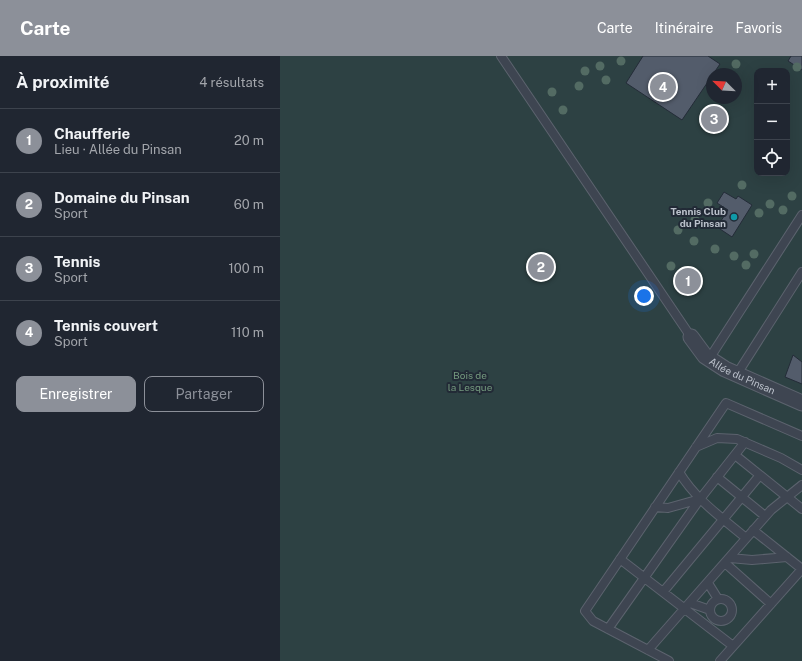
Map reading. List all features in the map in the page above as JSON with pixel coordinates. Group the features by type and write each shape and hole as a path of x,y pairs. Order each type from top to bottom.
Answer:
{"street":[{"name":"Allée du Pinsan","path":"690,337 705,356 725,369 802,403"}],"lane":[{"path":"501,56 690,337"},
{"path":"709,359 802,215"},
{"path":"737,374 802,272"},
{"path":"669,661 593,621 585,611 726,403 802,436"},
{"path":"695,448 717,438 737,439 781,458 802,470"},
{"path":"608,629 700,499 745,442"},
{"path":"735,454 802,509"},
{"path":"679,472 687,486 700,499 746,538"},
{"path":"662,592 760,475"},
{"path":"718,477 765,516"},
{"path":"648,650 765,516 802,485"},
{"path":"655,507 668,508 700,499"},
{"path":"720,661 802,569 753,530"},
{"path":"727,560 787,558"},
{"path":"620,559 662,592 687,606 718,635 733,646"},
{"path":"727,560 771,604"},
{"path":"708,583 718,599"},
{"path":"722,598 729,601 733,612 729,618 719,621 712,617 710,610 712,603 722,598"},
{"path":"687,606 710,610"},
{"path":"718,635 719,621"}],"green space":[{"name":"Bois de la Lesque","path":"280,56 802,56 802,661 280,661"}],"building":[{"path":"643,56 708,56 720,64 717,68 706,68 706,85 682,120 626,83"},
{"path":"791,56 802,56 802,70 788,61"},
{"name":"Tennis Club du Pinsan","path":"724,192 736,199 738,196 752,205 732,237 717,227 728,210 717,203"},
{"path":"689,267 701,274 687,296 676,289"},
{"path":"793,355 802,362 802,384 785,377"}],"place":[{"name":"Tennis couvert","path":"663,87"},
{"name":"Tennis","path":"714,119"},
{"name":"Tennis Club du Pinsan","path":"734,217"},
{"name":"Domaine du Pinsan","path":"541,267"},
{"name":"Chaufferie","path":"688,281"}]}
